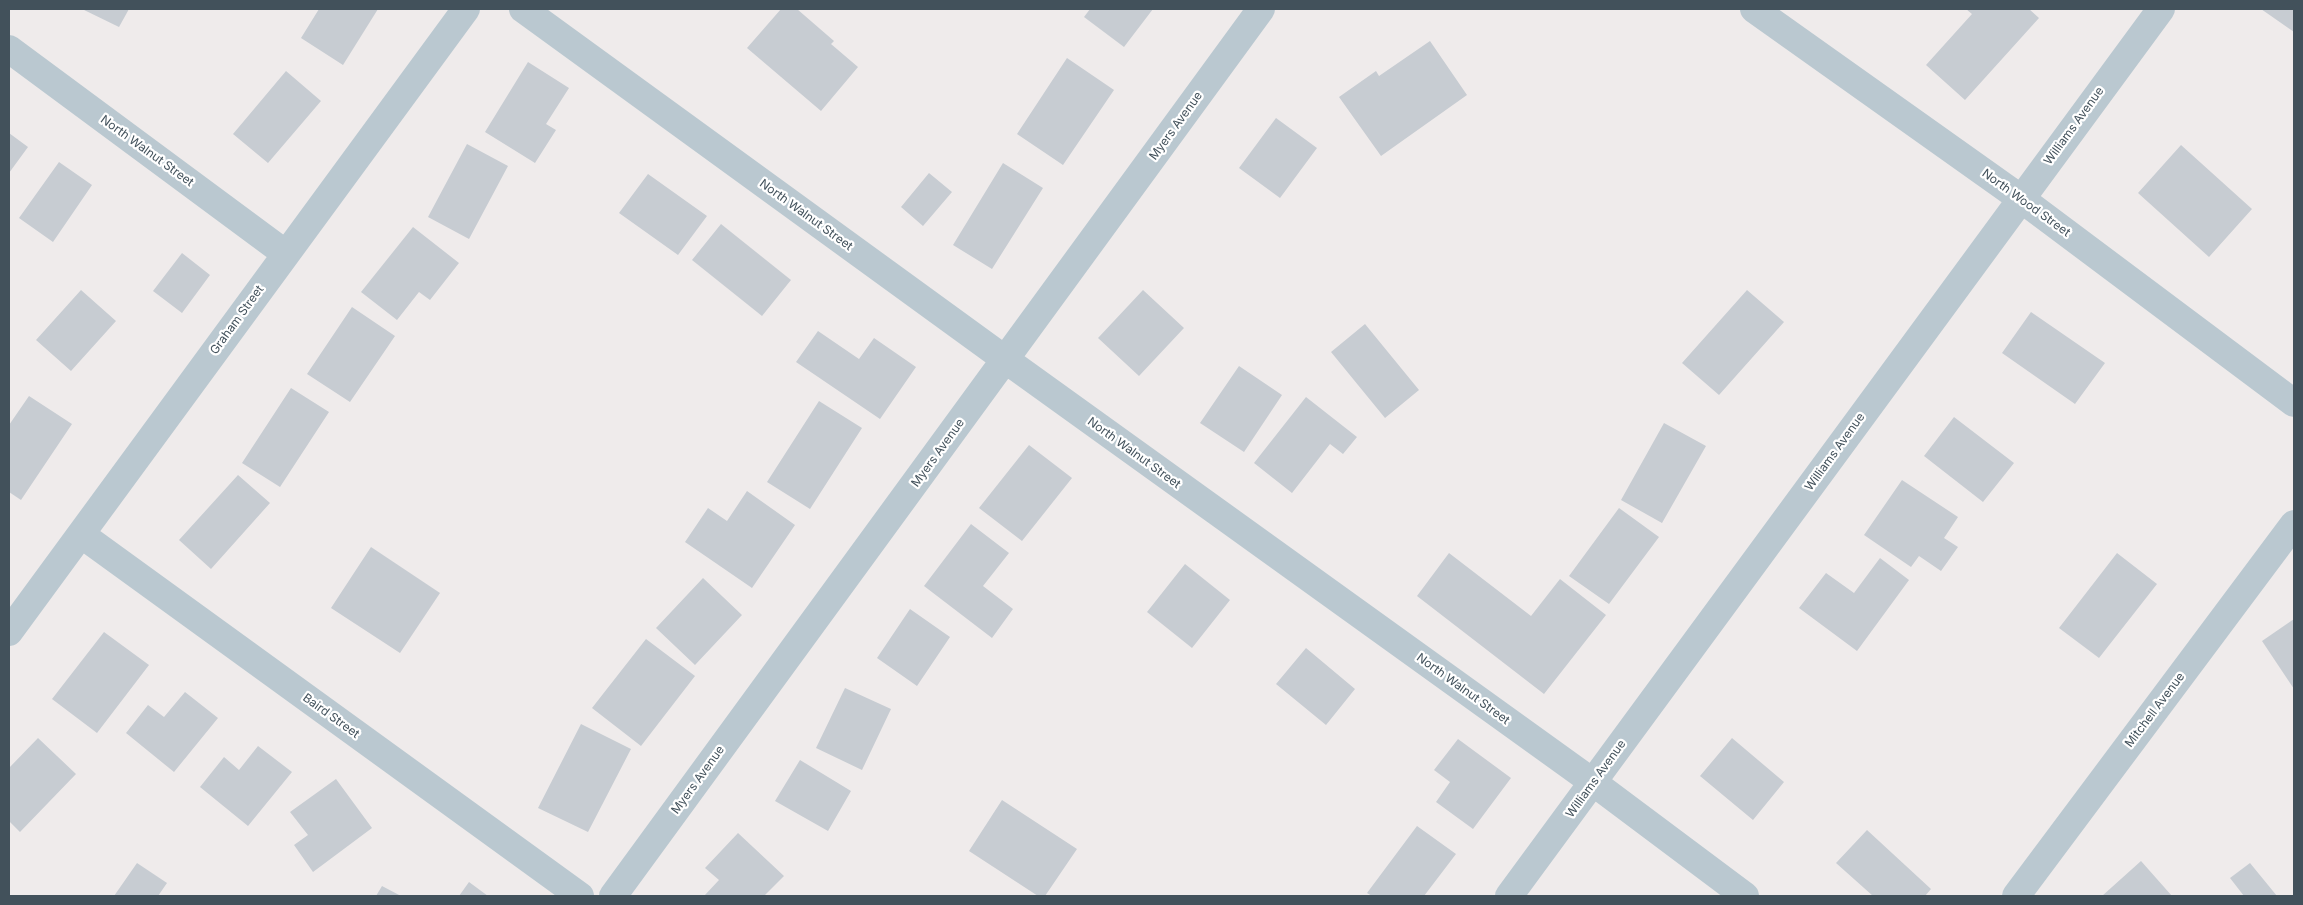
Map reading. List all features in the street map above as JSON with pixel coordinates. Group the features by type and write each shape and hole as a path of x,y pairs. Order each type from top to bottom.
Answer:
{"street":[{"name":"Graham Street","path":"9,632 466,9"},
{"name":"North Walnut Street","path":"523,9 1006,360 1594,783 1745,896"},
{"name":"Myers Avenue","path":"613,896 1006,360 1260,9"},
{"name":"North Wood Street","path":"1754,9 2020,198 2294,403"},
{"name":"Williams Avenue","path":"1509,896 1594,783 2020,198 2161,9"},
{"name":"North Walnut Street","path":"9,49 286,254"},
{"name":"Mitchell Avenue","path":"2016,896 2294,524"},
{"name":"Baird Street","path":"82,534 580,896"}],"building":[{"path":"82,9 129,9 119,27"},
{"path":"319,9 378,9 343,65 301,38"},
{"path":"781,9 797,9 834,41 831,44 858,67 821,111 747,48"},
{"path":"1090,9 1153,9 1124,47 1084,17"},
{"path":"1966,9 2029,9 2039,18 1965,100 1926,65 1972,14"},
{"path":"2261,9 2294,9 2294,32"},
{"path":"1430,41 1467,95 1381,156 1339,97 1376,71 1379,76"},
{"path":"1067,58 1114,90 1063,165 1017,134"},
{"path":"528,62 569,88 546,124 556,130 535,163 485,132"},
{"path":"286,71 321,101 268,163 233,134"},
{"path":"1276,118 1317,148 1280,198 1239,168"},
{"path":"9,133 28,147 9,173"},
{"path":"467,144 508,166 469,239 428,217"},
{"path":"2181,145 2252,209 2209,257 2138,193"},
{"path":"59,162 92,185 53,242 19,218"},
{"path":"1003,163 1043,188 992,269 953,245"},
{"path":"929,173 952,192 923,226 901,207"},
{"path":"648,174 707,216 678,255 619,213"},
{"path":"721,224 791,280 762,316 692,260"},
{"path":"413,227 459,263 430,300 419,292 397,320 361,292"},
{"path":"182,253 210,275 182,313 153,291"},
{"path":"81,290 116,321 71,371 36,340"},
{"path":"1143,290 1184,328 1139,376 1098,338"},
{"path":"1747,290 1784,322 1719,395 1682,363"},
{"path":"352,307 395,336 350,402 307,374"},
{"path":"2031,312 2105,363 2075,404 2002,353"},
{"path":"1365,324 1419,390 1385,418 1331,352"},
{"path":"818,331 859,359 874,338 916,367 880,419 796,362"},
{"path":"1239,366 1282,395 1244,452 1200,423"},
{"path":"291,388 329,412 280,487 242,463"},
{"path":"29,396 72,424 21,500 9,492 9,425"},
{"path":"1306,397 1357,437 1343,454 1330,444 1292,493 1254,463"},
{"path":"819,401 862,428 810,509 767,482"},
{"path":"1954,417 2014,463 1983,502 1924,456"},
{"path":"1664,423 1706,446 1662,523 1621,500"},
{"path":"1029,445 1072,478 1022,541 979,508"},
{"path":"238,475 270,503 211,569 179,540"},
{"path":"1902,480 1958,517 1944,538 1958,547 1941,571 1919,556 1911,567 1864,535"},
{"path":"747,491 795,525 752,588 685,542 708,508 727,521"},
{"path":"1619,508 1659,537 1609,604 1569,576"},
{"path":"971,524 1009,553 983,586 1013,609 992,638 924,586"},
{"path":"371,547 440,593 400,653 331,608"},
{"path":"1449,553 1531,616 1560,579 1606,615 1544,694 1417,596"},
{"path":"2117,553 2157,584 2099,658 2059,628"},
{"path":"1880,558 1909,580 1857,651 1799,608 1826,573 1854,593"},
{"path":"1185,564 1230,600 1192,648 1147,612"},
{"path":"703,578 742,615 695,665 656,628"},
{"path":"910,609 950,637 917,686 877,658"},
{"path":"2294,619 2294,689 2262,641"},
{"path":"104,632 149,665 97,733 52,699"},
{"path":"646,639 695,676 641,746 592,708"},
{"path":"1306,648 1355,689 1326,725 1276,684"},
{"path":"845,688 891,709 862,770 816,748"},
{"path":"185,692 218,718 174,772 126,733 148,705 164,717"},
{"path":"581,724 631,749 588,832 538,808"},
{"path":"38,738 76,774 20,832 9,821 9,768"},
{"path":"1732,738 1784,782 1753,820 1700,776"},
{"path":"1458,739 1511,778 1473,829 1436,802 1450,782 1434,770"},
{"path":"258,746 292,772 248,826 200,787 224,757 239,770"},
{"path":"800,760 851,791 828,831 775,801"},
{"path":"336,779 372,828 313,872 294,845 308,835 290,812"},
{"path":"1002,800 1077,849 1045,896 1038,896 969,851"},
{"path":"1417,826 1456,854 1424,896 1372,896 1367,893"},
{"path":"1867,830 1931,889 1925,896 1873,896 1836,863"},
{"path":"738,833 784,876 764,896 704,896 719,880 705,868"},
{"path":"2141,861 2172,896 2102,896"},
{"path":"137,863 167,883 158,896 114,896"},
{"path":"2250,863 2277,896 2244,896 2230,878"},
{"path":"469,882 488,896 459,896"},
{"path":"382,886 401,896 376,896"}]}
